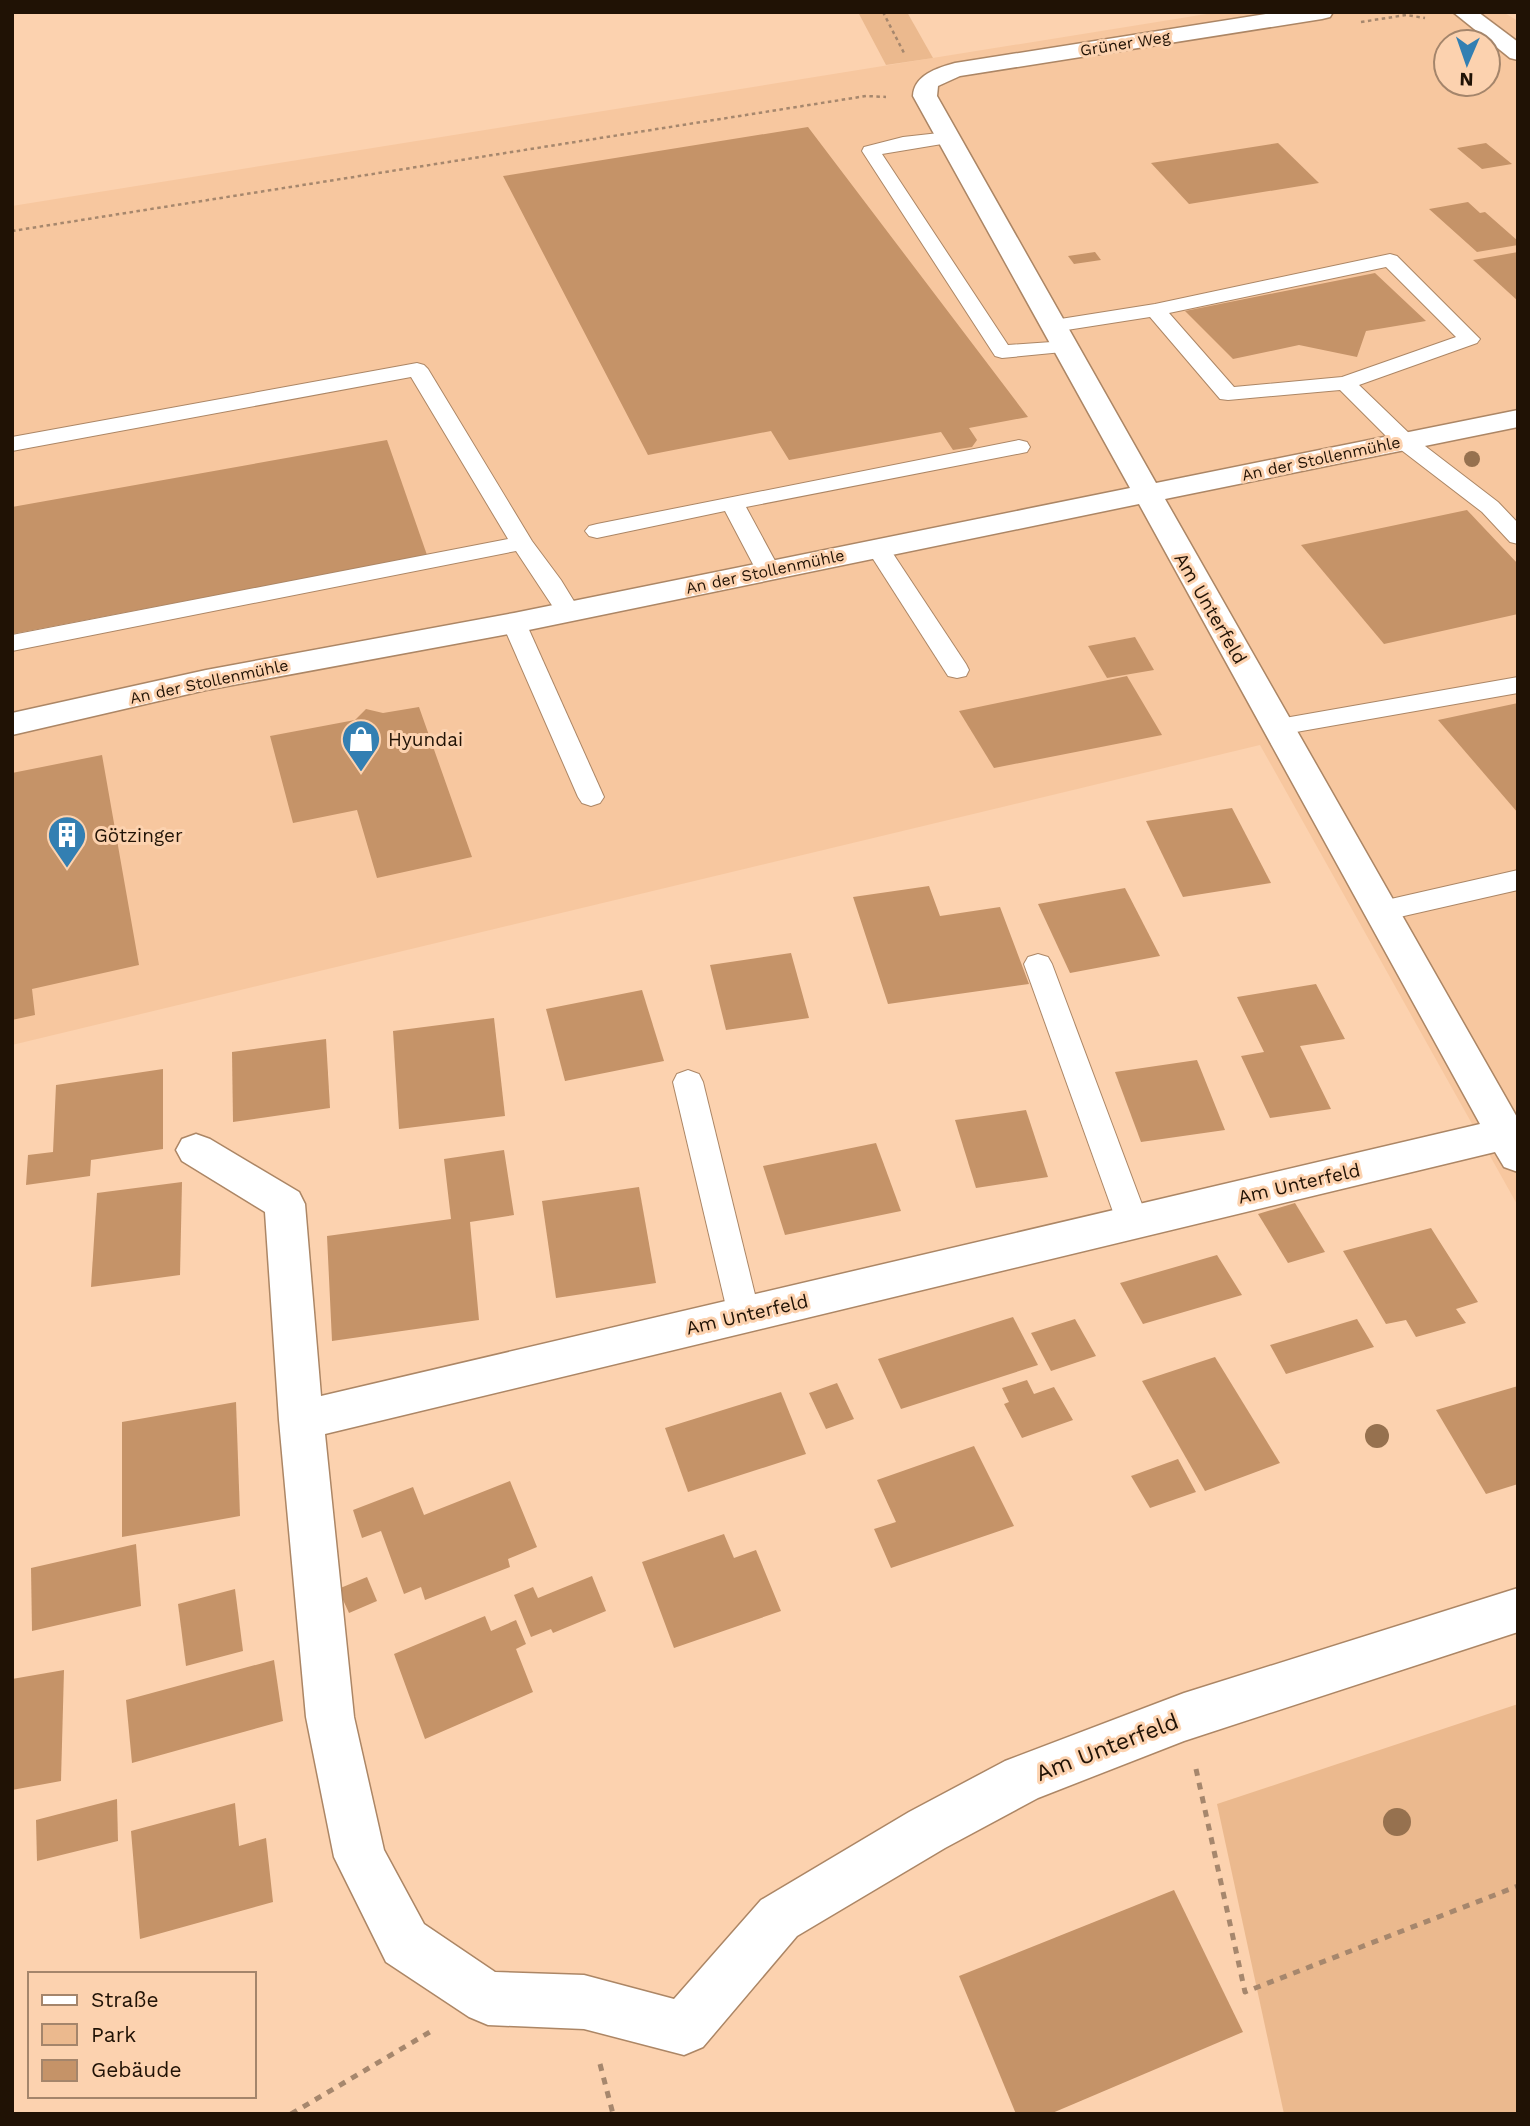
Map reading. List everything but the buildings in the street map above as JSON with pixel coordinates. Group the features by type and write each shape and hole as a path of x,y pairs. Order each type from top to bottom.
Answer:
{"street":[{"name":"Grüner Weg","path":"928,88 956,70 1322,12"},
{"path":"1464,12 1518,52"},
{"name":"Am Unterfeld","path":"302,1420 1133,1223 1511,1145 948,138 928,88"},
{"name":"An der Stollenmühle","path":"12,724 206,680 514,622 1518,418"},
{"path":"196,1150 285,1204 330,1717 360,1857 405,1943 488,1998"},
{"name":"Am Unterfeld","path":"488,1998 584,2002 684,2028 779,1918 927,1830 1023,1779 1184,1717 1518,1610"}],"lane":[{"path":"948,138 903,143 871,151 1002,352 1155,310 1390,260 1470,339 1345,383 1228,394 1155,310"},
{"path":"12,444 417,369 522,543 568,611"},
{"path":"1345,383 1404,441 1490,507 1518,537"},
{"path":"597,531 1019,447"},
{"path":"732,503 768,570"},
{"path":"12,643 522,543"},
{"path":"878,548 957,670"},
{"path":"514,622 591,797"},
{"path":"1279,727 1518,685"},
{"path":"1382,911 1518,880"},
{"path":"1038,964 1133,1223"},
{"path":"688,1082 744,1315"}],"path":[{"path":"1358,22 1406,15 1432,18"},
{"path":"12,231 928,88"},
{"path":"1184,1717 1245,1992 1518,1886"},
{"path":"291,2114 488,1998"}],"shaded area":[{"path":"1219,12 1503,12 1518,21 1518,1206 1260,745 12,1045 12,206"}],"green space":[{"path":"858,12 907,12 933,58 886,65"},
{"path":"1518,1704 1518,2114 1284,2114 1217,1804"}],"place":[{"name":"Hyundai","path":"361,773"},
{"name":"Götzinger","path":"67,869"}]}
